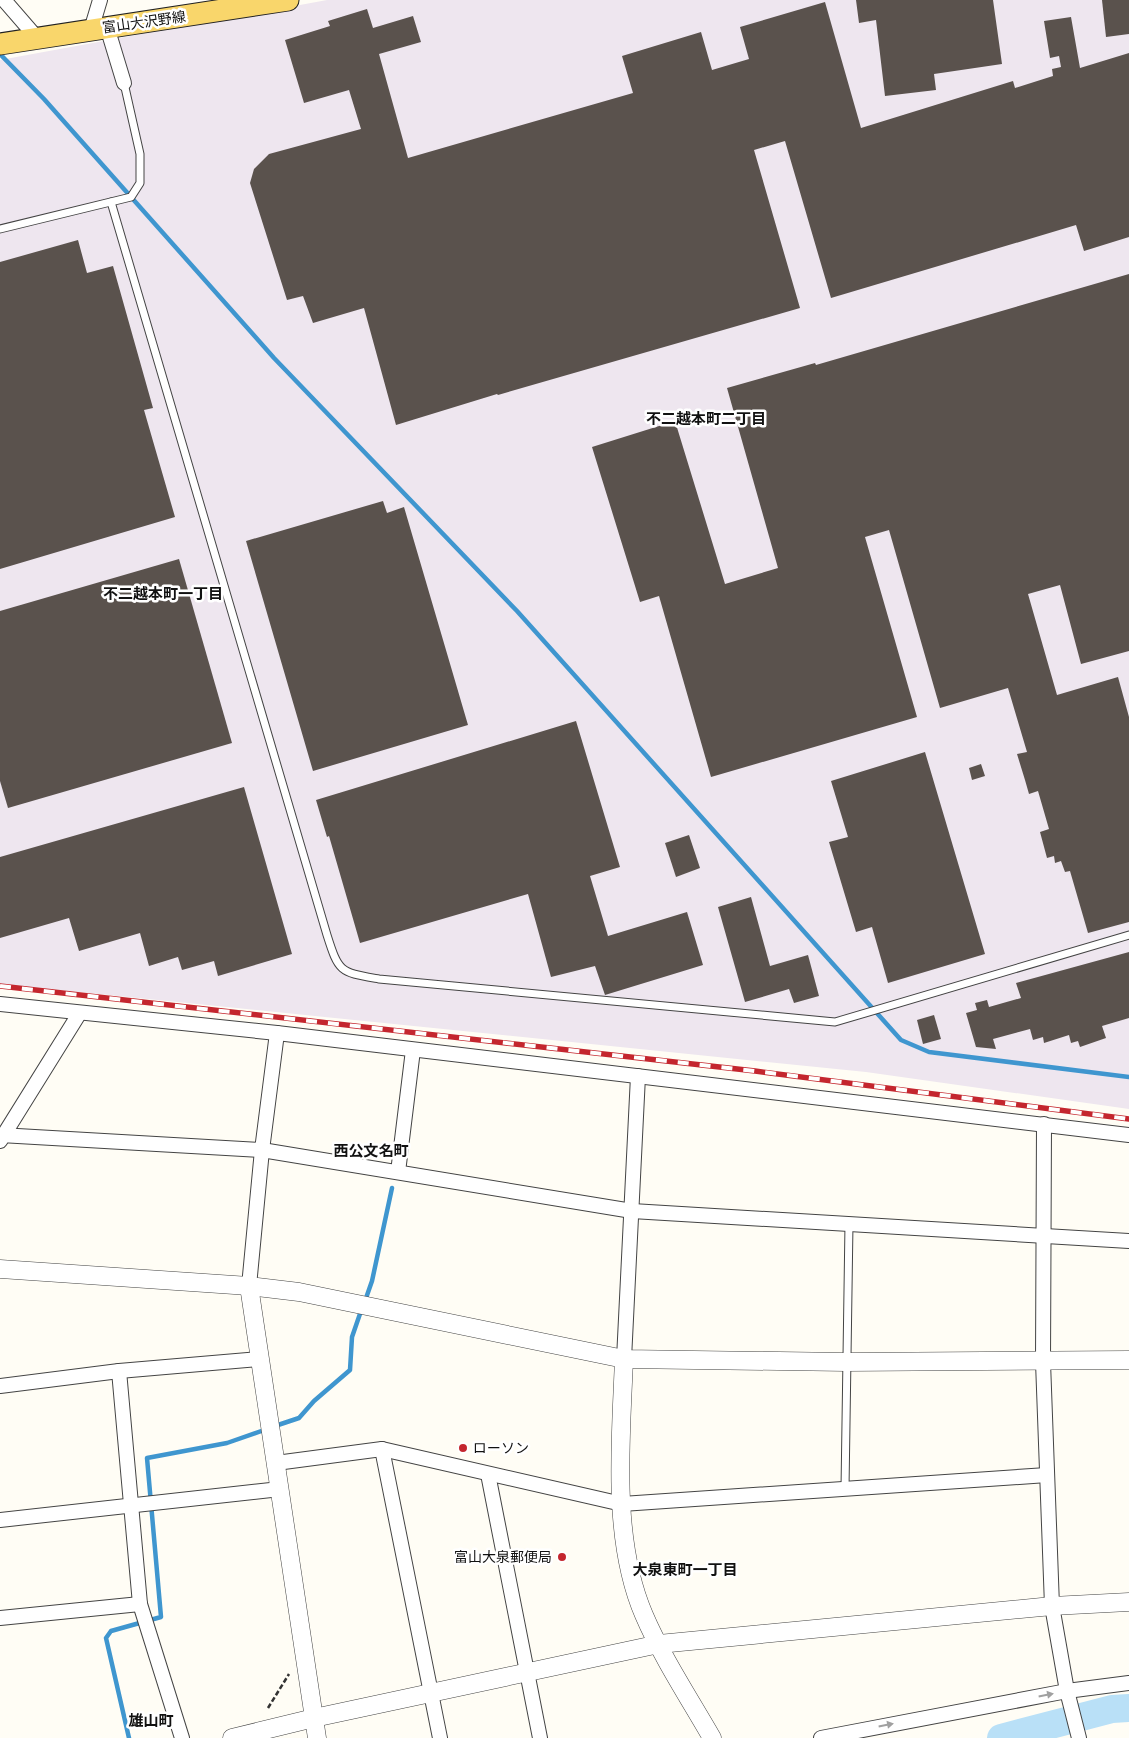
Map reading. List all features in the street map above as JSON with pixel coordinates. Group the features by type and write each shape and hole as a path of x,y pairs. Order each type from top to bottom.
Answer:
{"main road":[{"name":"富山大沢野線","path":"0,44 99,29 214,6 288,0"}],"street":[{"path":"4,0 37,38"},
{"path":"100,0 99,29 124,83"},
{"path":"0,1004 79,1014 277,1033 1129,1135"},
{"path":"79,1014 1,1137 262,1150 632,1211 1129,1241"},
{"path":"277,1033 262,1150 249,1286 317,1738"},
{"path":"398,1172 413,1050"},
{"path":"638,1076 624,1359 622,1504 628,1565 643,1614 712,1738"},
{"path":"1044,1124 1043,1362 1052,1606 1067,1690 1079,1738"},
{"path":"0,1270 249,1286 299,1292 624,1359 846,1362 1129,1360"},
{"path":"0,1386 119,1371 260,1359"},
{"path":"119,1371 133,1505 140,1604 182,1738"},
{"path":"276,1463 382,1449 622,1504 1047,1475"},
{"path":"382,1449 440,1738"},
{"path":"488,1474 540,1738"},
{"path":"0,1520 280,1489"},
{"path":"232,1738 432,1692 659,1644 1052,1606 1129,1602"},
{"path":"0,1618 140,1604"},
{"path":"821,1738 1067,1690 1129,1683"}],"lane":[{"path":"0,229 131,196 140,183 140,154 124,83"},
{"path":"111,202 327,935 336,964 349,974 379,979 835,1022 1129,935"},
{"path":"845,1489 849,1224"}],"path":[{"path":"268,1708 289,1674"}],"shaded area":[{"path":"327,0 1129,0 1129,1109 866,1072 0,984 0,60"}],"building":[{"path":"856,0 993,0 1002,64 934,74 936,90 885,96 876,20 859,23"},
{"path":"1102,0 1129,0 1129,34 1106,37"},
{"path":"825,2 861,128 1013,81 1015,88 1053,76 1052,69 1061,67 1059,56 1050,58 1044,21 1071,17 1080,68 1129,53 1129,237 1084,251 1076,225 831,298 785,141 754,150 800,308 497,394 396,425 364,308 313,323 303,296 287,300 250,183 254,169 269,154 361,129 349,90 304,103 285,40 330,26 328,21 367,9 373,28 413,16 421,42 379,54 408,158 633,93 622,56 701,32 712,70 749,59 740,27"},
{"path":"78,240 87,273 113,266 153,408 144,410 175,517 0,569 0,262"},
{"path":"1129,274 1129,651 1081,664 1060,585 1028,594 1057,695 1118,677 1129,717 1129,922 1088,933 1070,871 1065,872 1061,861 1055,863 1054,856 1047,858 1040,832 1049,829 1038,791 1029,794 1017,754 1027,752 1008,688 940,708 889,530 865,537 917,717 711,777 659,596 640,602 592,447 675,421 725,584 778,568 727,388 815,363 816,365"},
{"path":"383,501 387,513 404,507 468,725 313,771 246,541"},
{"path":"179,559 232,743 8,808 0,781 0,611"},
{"path":"576,721 620,867 590,876 608,936 687,912 703,965 605,995 595,966 551,977 528,894 360,943 329,836 327,837 316,800"},
{"path":"925,752 985,954 888,983 872,927 856,932 829,842 848,837 831,781"},
{"path":"981,764 985,776 972,780 969,768"},
{"path":"244,787 292,954 218,976 214,961 182,970 178,957 149,966 140,933 79,951 69,918 0,938 0,857"},
{"path":"689,835 700,868 676,877 665,843"},
{"path":"751,897 770,966 808,955 819,996 794,1003 789,989 745,1002 718,907"},
{"path":"1129,952 1129,1018 1102,1026 1106,1038 1080,1047 1078,1041 1071,1043 1069,1035 1044,1043 1043,1037 1033,1040 1030,1029 993,1039 996,1049 976,1047 966,1013 977,1010 975,1003 987,1000 989,1007 1021,998 1016,983"},
{"path":"934,1015 941,1039 923,1044 917,1020"}],"waterway":[{"path":"0,54 44,99 274,358 517,611 901,1040 929,1052 1129,1077"},
{"path":"365,1301 372,1281 392,1188"},
{"path":"275,1426 299,1418 314,1401 350,1370 352,1337 362,1308"},
{"path":"129,1738 106,1638 111,1631 161,1617 147,1458 227,1443 267,1429"},
{"path":"1001,1738 1112,1709 1129,1708"}],"railway":[{"path":"0,986 755,1071 1129,1119"}],"place":[{"name":"ローソン","path":"463,1448"},
{"name":"富山大泉郵便局","path":"562,1557"}],"district":[{"name":"不二越本町二丁目","path":"706,419"},
{"name":"不二越本町一丁目","path":"163,594"},
{"name":"西公文名町","path":"371,1151"},
{"name":"大泉東町一丁目","path":"685,1570"},
{"name":"雄山町","path":"151,1721"}]}
